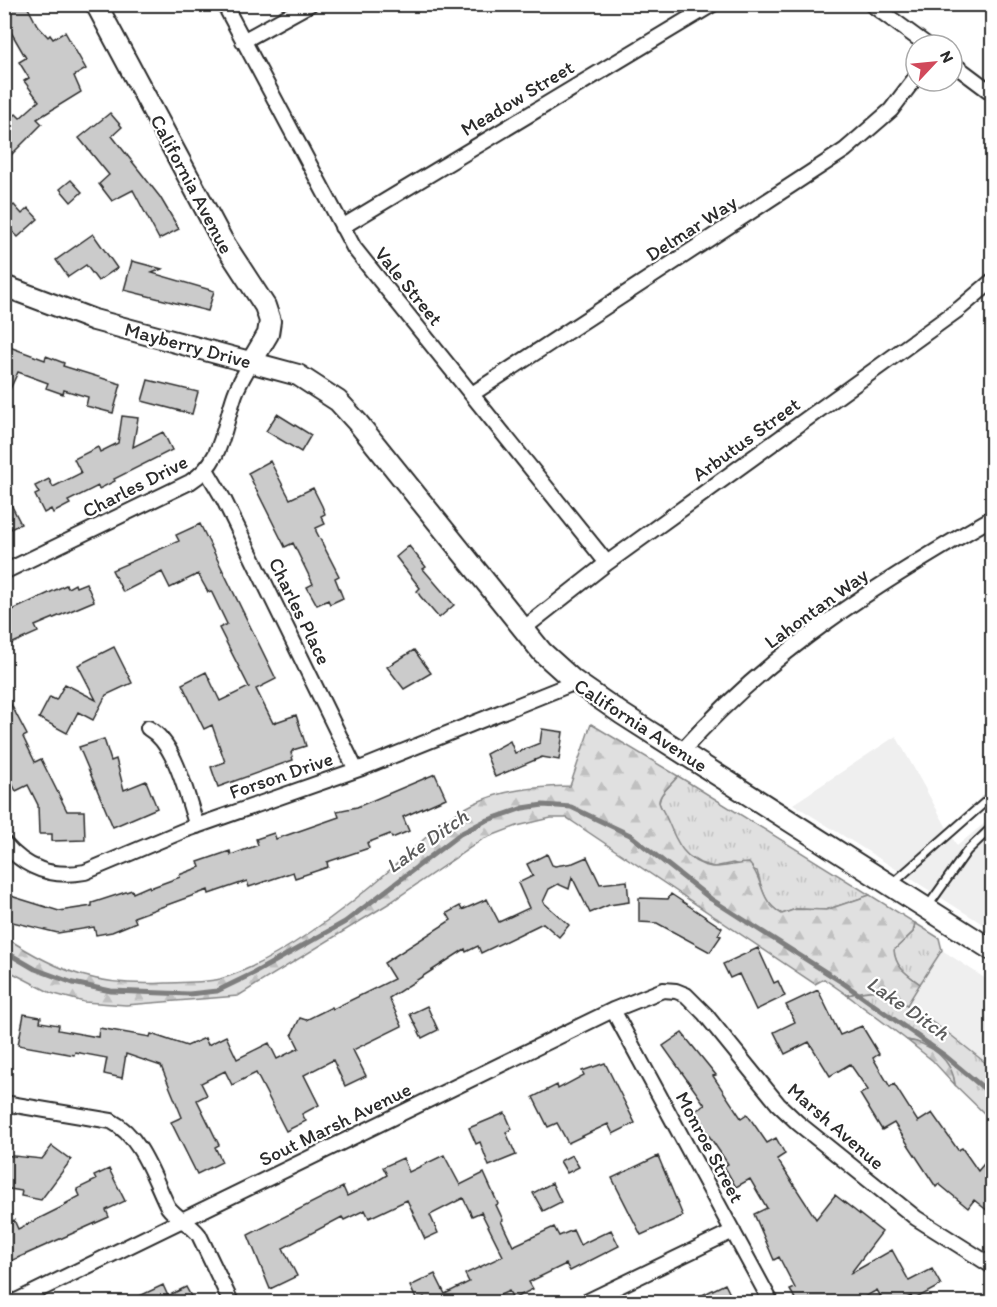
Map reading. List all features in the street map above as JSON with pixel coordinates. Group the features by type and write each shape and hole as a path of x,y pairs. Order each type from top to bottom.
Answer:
{"main road":[{"name":"California Avenue","path":"96,4 222,240 265,306 270,321 268,334 252,361"},
{"name":"Mayberry Drive","path":"4,286 94,320 298,375 338,400 358,423"},
{"name":"California Avenue","path":"358,423 542,652 576,682 681,752 993,950"}],"street":[{"name":"Vale Street","path":"224,4 342,228 366,264 607,563"},
{"path":"243,41 310,4"},
{"name":"Meadow Street","path":"342,228 713,4"},
{"path":"871,4 911,33"},
{"path":"964,72 993,93"},
{"name":"Delmar Way","path":"472,394 845,150 891,110 904,93"},
{"name":"Arbutus Street","path":"523,629 607,563 959,309 993,281"},
{"name":"Charles Drive","path":"4,572 190,482 207,471 217,453 236,391 252,361"},
{"name":"Charles Place","path":"207,471 224,500 356,770"},
{"name":"Lahontan Way","path":"681,752 750,683 831,616 993,518"},
{"name":"Forson Drive","path":"4,843 26,864 40,870 69,875 98,868 197,826 356,770 576,682"},
{"path":"148,728 158,734 169,748 197,826"},
{"name":"Sout Marsh Avenue","path":"14,1302 613,1010 651,993 676,991"},
{"name":"Marsh Avenue","path":"676,991 695,1002 778,1104 798,1123 916,1218 993,1266"},
{"name":"Monroe Street","path":"613,1010 771,1302"},
{"path":"4,1103 111,1121 123,1128 133,1137 168,1207 199,1235 231,1302"},
{"path":"585,1302 733,1231"}],"lane":[{"path":"890,886 993,796"},
{"path":"927,909 967,851 993,827"}],"shaded area":[{"path":"896,736 957,846 992,817 992,930 793,804"},
{"path":"942,950 992,983 992,1068 952,1036 907,1005"}],"green space":[{"path":"591,724 678,776 664,792 659,802 678,843 695,861 712,867 749,863 769,903 782,914 796,909 826,910 870,895 915,923 913,932 894,950 899,966 920,984 907,1005 891,995 878,991 847,995 824,979 815,984 567,818 551,818 517,826 483,839 388,904 238,996 126,1005 84,1002 51,993 5,969 5,937 62,968 100,980 120,983 200,982 220,979 242,971 287,947 333,916 461,810 508,792 570,786"},
{"path":"678,776 870,895 826,910 796,909 782,914 767,901 757,871 733,863 714,867 700,863 682,852 672,835 659,803 661,795"},
{"path":"915,923 939,938 942,950 920,984 899,966 894,950 913,932"},
{"path":"873,989 885,990 952,1036 992,1068 992,1091 986,1115 955,1085 950,1069 938,1055 923,1045 907,1040 847,995"},
{"path":"907,1040 924,1045 939,1054 950,1068 955,1085 933,1061"}],"building":[{"path":"4,4 26,4 37,25 48,37 50,35 53,39 65,32 86,69 74,76 81,92 37,119 42,124 4,162 4,125 16,114 20,118 39,101 24,81 29,78 19,62 26,58 4,20"},
{"path":"110,113 122,127 112,136 160,197 179,229 159,239 133,190 112,201 99,184 109,175 79,138"},
{"path":"71,180 82,192 71,202 60,189"},
{"path":"14,205 22,214 28,208 38,219 18,237 4,223 4,213"},
{"path":"93,234 117,268 98,281 86,265 68,277 56,260"},
{"path":"132,261 162,269 152,273 214,291 208,311 124,290"},
{"path":"4,345 45,360 46,356 64,363 63,366 121,384 113,413 86,406 88,397 64,390 63,394 46,388 48,383 18,372 4,402"},
{"path":"148,380 198,392 192,414 142,401"},
{"path":"277,414 311,435 301,452 266,431"},
{"path":"122,416 138,418 133,447 163,432 172,450 99,489 98,486 68,501 70,504 53,513 51,509 44,513 35,495 39,493 35,486 49,479 53,487 81,473 74,459 98,447 100,452 118,443"},
{"path":"270,461 290,499 313,488 325,514 321,516 325,524 316,528 316,531 339,576 335,578 343,598 330,604 328,600 317,605 307,587 313,584 293,543 285,547 248,473"},
{"path":"4,491 21,524 4,532"},
{"path":"200,524 276,679 256,689 273,723 296,715 306,746 293,750 291,753 293,760 218,787 211,767 225,762 212,725 204,729 182,684 206,672 220,701 249,687 219,628 227,624 211,591 208,592 198,574 170,588 162,572 123,592 112,570 179,541 176,535"},
{"path":"409,546 426,567 423,569 454,605 439,618 420,596 417,591 420,588 396,557"},
{"path":"86,583 94,601 35,626 38,632 4,647 4,614 66,585 68,588 75,584 76,587"},
{"path":"114,647 132,683 106,695 93,720 78,712 67,733 39,718 50,697 56,700 65,684 96,700 78,665"},
{"path":"414,650 431,673 404,689 387,667"},
{"path":"4,691 27,735 23,737 35,762 41,759 67,811 84,811 85,840 52,841 52,834 39,834 38,805 28,785 16,791 4,768"},
{"path":"542,729 563,732 559,760 542,757 495,777 486,754 510,741 515,753 540,743"},
{"path":"104,739 111,761 116,759 124,790 146,781 157,808 113,827 79,747"},
{"path":"435,774 446,798 403,817 409,831 392,838 390,834 367,843 369,848 327,862 328,867 295,878 293,872 249,887 247,881 209,894 208,890 134,917 136,922 112,932 96,935 94,927 58,933 4,920 4,889 14,897 59,911 92,906 92,903 132,890 133,893 149,886 150,888 180,877 179,875 200,867 198,862 230,851 231,855 258,845 256,839 274,833 276,839 339,817 337,811 357,807"},
{"path":"547,854 552,865 555,866 573,863 587,857 600,884 627,881 629,902 609,905 590,913 572,877 569,889 558,884 549,889 543,902 569,925 559,937 543,923 481,953 478,946 466,952 465,949 389,998 402,1026 353,1050 366,1076 345,1086 333,1060 304,1075 319,1105 302,1114 306,1121 286,1131 256,1073 232,1085 225,1071 201,1083 207,1095 197,1100 219,1145 215,1147 222,1162 197,1174 171,1122 182,1117 161,1066 126,1054 122,1078 104,1074 107,1058 75,1052 74,1055 18,1045 24,1014 41,1017 40,1022 59,1025 58,1030 98,1037 99,1028 150,1037 151,1034 187,1046 205,1038 208,1045 226,1036 237,1059 269,1043 277,1059 299,1048 292,1034 300,1018 306,1020 332,1007 333,1009 394,979 384,963 451,920 447,913 460,906 462,910 487,899 499,922 529,908 518,883 533,876 527,864"},
{"path":"671,894 722,928 718,935 721,936 710,952 657,923 639,922 639,898 668,899"},
{"path":"758,948 774,983 778,981 785,996 756,1010 739,974 730,978 723,964"},
{"path":"818,990 840,1035 862,1026 879,1054 873,1058 890,1087 894,1084 918,1122 932,1113 958,1150 962,1148 978,1171 993,1153 993,1215 974,1200 968,1208 939,1184 936,1187 894,1123 882,1130 860,1094 868,1090 850,1064 830,1076 809,1042 785,1054 774,1032 795,1022 786,1005"},
{"path":"427,1006 438,1030 422,1038 410,1014"},
{"path":"682,1033 716,1075 713,1076 741,1118 747,1114 767,1143 776,1138 785,1154 777,1159 816,1219 835,1195 882,1232 850,1274 892,1250 909,1281 932,1269 941,1285 913,1300 911,1296 898,1302 884,1302 877,1290 856,1302 797,1302 790,1290 795,1288 779,1257 774,1260 754,1214 767,1208 750,1179 736,1187 724,1166 728,1164 693,1112 705,1105 663,1046"},
{"path":"605,1063 635,1123 613,1134 608,1124 568,1143 557,1123 548,1127 533,1097 557,1085 558,1089 584,1075 582,1071"},
{"path":"505,1113 512,1129 506,1132 516,1155 489,1166 480,1142 476,1144 469,1128"},
{"path":"52,1146 71,1160 41,1200 21,1196 22,1191 4,1188 4,1155 42,1159"},
{"path":"444,1155 460,1185 484,1173 498,1204 496,1205 503,1220 501,1221 513,1246 554,1227 559,1236 573,1230 580,1245 611,1230 619,1246 570,1271 566,1264 529,1282 533,1289 513,1299 509,1291 485,1302 427,1302 424,1297 417,1301 410,1286 435,1274 445,1294 469,1282 465,1274 503,1256 481,1212 472,1216 463,1198 430,1215 438,1233 425,1239 407,1200 369,1218 365,1210 344,1220 342,1217 283,1248 297,1276 270,1289 248,1235 343,1187 347,1196 374,1183 387,1175 383,1167 403,1158 409,1172"},
{"path":"572,1155 579,1167 567,1173 560,1161"},
{"path":"658,1156 683,1216 641,1235 612,1178"},
{"path":"109,1169 125,1201 106,1210 109,1217 4,1264 4,1225 14,1220 18,1229 68,1204 65,1204 80,1196 77,1189 96,1180 94,1176"},
{"path":"552,1183 561,1202 543,1211 533,1193"},
{"path":"725,1284 734,1302 688,1302"},
{"path":"163,1285 168,1296 186,1287 194,1302 127,1302"}],"waterway":[{"name":"Lake Ditch","path":"4,951 35,969 73,983 111,991 189,994 217,991 345,922 460,834 485,821 523,808 543,805 571,807 630,835 711,899 843,983 944,1055 992,1095"}]}
